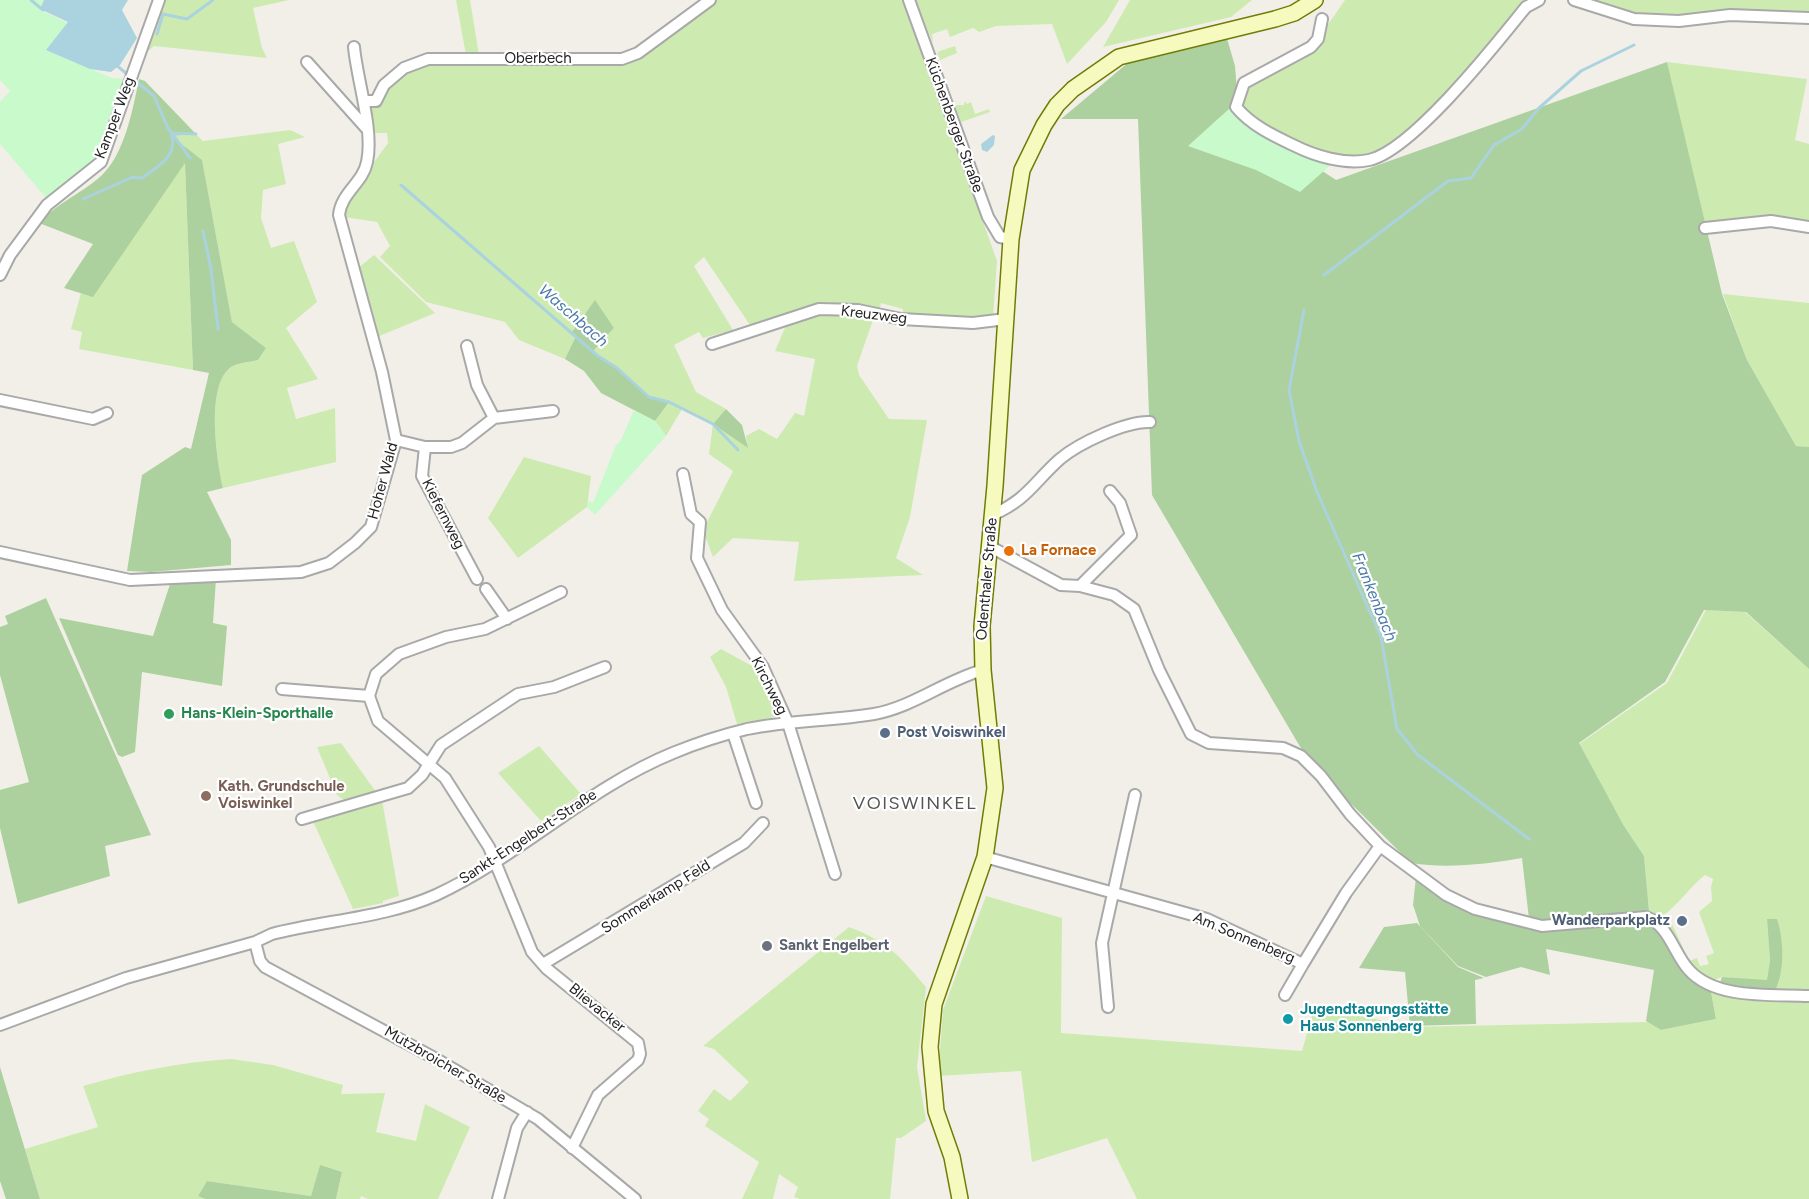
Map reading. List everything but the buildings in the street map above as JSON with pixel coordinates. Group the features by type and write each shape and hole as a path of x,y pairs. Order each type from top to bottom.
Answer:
{"main road":[{"name":"Odenthaler Straße","path":"960,1199 951,1157 936,1111 930,1047 934,1004 985,857 995,788 983,670 982,626 1011,239 1017,190 1032,147 1051,113 1073,89 1119,57 1275,20 1294,13 1315,0"}],"street":[{"name":"Kamper Weg","path":"0,275 10,255 47,205 101,162 159,0"},
{"name":"Oberbech","path":"365,101 376,101 384,85 404,68 428,59 622,59 638,52 710,0"},
{"name":"Küchenberger Straße","path":"909,0 988,217 998,234 1011,239"},
{"path":"1323,19 1318,39 1311,47 1244,83 1236,107 1244,117 1269,134 1300,148 1334,159 1355,162 1372,159 1389,150 1438,109 1526,7 1539,0"},
{"path":"1574,0 1634,20 1679,21 1730,15 1809,18"},
{"path":"354,47 357,74 365,101 366,128"},
{"path":"307,62 366,128"},
{"name":"Hoher Wald","path":"0,552 130,580 301,572 329,563 371,527 396,440 382,372 339,215 343,198 362,174 367,162 366,128"},
{"path":"1705,228 1771,221 1809,227"},
{"name":"Kreuzweg","path":"712,344 819,309 858,310 901,319 973,323 1006,319"},
{"path":"467,346 477,385 494,418"},
{"path":"0,400 93,419 107,413"},
{"path":"396,440 441,449 462,443 494,418 553,411"},
{"path":"992,515 1014,505 1060,459 1078,447 1129,424 1150,422"},
{"name":"Kiefernweg","path":"425,447 423,476 477,579"},
{"name":"Kirchweg","path":"683,474 691,513 700,522 697,558 722,610 763,667 788,723 835,874"},
{"path":"1080,586 1131,535 1120,503 1110,491"},
{"path":"989,546 1061,585 1080,586 1114,595 1134,609 1159,670 1191,734 1209,743 1283,748 1295,753 1322,776 1350,814 1380,846 1446,895 1475,909 1542,926 1646,917 1659,925 1690,971 1706,983 1746,992 1809,996"},
{"path":"486,589 507,619"},
{"path":"282,689 369,696 376,674 399,654 446,637 485,630 561,592"},
{"path":"302,819 408,788 441,745 518,694 554,687 604,667"},
{"name":"Sankt-Engelbert-Straße","path":"0,1025 126,978 255,942 281,932 395,908 435,895 496,861 616,781 675,752 733,733 788,723 874,714 903,706 962,676 983,670"},
{"name":"Blievacker","path":"369,696 378,721 445,778 496,861 526,943 543,964 631,1035 640,1049 636,1063 598,1095 572,1148"},
{"path":"733,733 756,803"},
{"path":"1108,1008 1102,943 1135,795"},
{"name":"Sommerkamp Feld","path":"543,964 744,843 764,823"},
{"name":"Am Sonnenberg","path":"1285,994 1346,893 1380,846"},
{"name":"Am Sonnenberg","path":"985,857 1207,919 1303,964"},
{"name":"Mutzbroicher Straße","path":"255,942 260,961 265,967 438,1060 527,1113 635,1199"},
{"path":"498,1199 517,1128 527,1113"}],"green space":[{"path":"0,0 44,0 40,10 68,23 46,50 112,78 125,79 127,87 97,168 48,200 0,144 0,102 10,91 0,80"},
{"path":"165,0 289,0 253,8 262,48 267,58 154,46 147,52"},
{"path":"456,0 470,0 479,55 466,55"},
{"path":"717,0 904,0 997,261 993,317 903,317 903,309 881,303 879,313 856,308 853,304 805,308 750,325 704,257 694,266 733,330 703,338 699,332 674,345 696,392 726,409 714,424 747,447 746,436 759,429 777,439 795,413 804,416 815,359 775,351 787,323 830,312 874,317 857,366 859,375 889,419 927,420 910,517 896,558 923,575 794,581 799,542 733,538 713,557 703,530 733,471 709,454 713,424 682,409 666,436 655,421 668,402 649,397 617,368 592,351 614,328 595,301 572,332 576,336 565,359 519,340 505,322 426,302 380,257 390,246 377,222 344,217 348,198 388,143 387,133 370,133 372,105 388,85 409,71 423,63 630,62"},
{"path":"915,0 1119,0 1106,22 1067,64 1052,24 996,26 979,32 973,28 950,37 947,29 932,34 933,43"},
{"path":"1130,0 1252,0 1231,17 1103,47"},
{"path":"1345,0 1538,0 1438,109 1372,159 1334,159 1244,117 1239,95 1244,83 1318,39"},
{"path":"1591,0 1809,0 1809,18 1635,18"},
{"path":"1226,35 1235,66 1239,116 1336,180 1667,62 1722,294 1747,360 1796,446 1809,447 1809,669 1746,612 1704,610 1665,682 1579,743 1624,826 1644,856 1649,911 1573,919 1529,919 1522,858 1467,865 1439,866 1411,863 1321,774 1299,745 1152,495 1138,119 1061,119 1136,56"},
{"path":"955,46 957,53 940,60 937,52"},
{"path":"1667,62 1807,79 1795,140 1809,144 1809,227 1771,221 1705,228"},
{"path":"139,79 145,81 196,134 171,136 202,160 232,322 266,348 258,360 231,367 223,377 215,406 216,442 223,488 207,492 231,540 231,565 151,572 127,571 142,475 185,447 191,449 209,373 193,370 185,163 93,297 64,288 93,244 39,223 95,181 110,166 127,130"},
{"path":"965,101 967,104 971,102 975,114 989,109 990,112 961,122 955,105 964,105"},
{"path":"1230,108 1253,128 1278,142 1333,163 1300,192 1256,170 1188,146"},
{"path":"290,130 305,137 278,144 286,184 263,190 261,218 271,248 294,241 317,302 286,328 318,379 287,388 296,419 335,408 336,462 223,488 215,424 218,390 223,377 231,367 258,360 266,348 232,322 202,161 170,136 196,134 203,141"},
{"path":"185,162 193,370 79,349 82,332 71,329 81,293 93,296"},
{"path":"374,255 435,313 377,337 358,268"},
{"path":"1723,294 1809,303 1809,447 1796,446 1747,360"},
{"path":"595,300 614,328 593,351 617,368 649,397 669,402 655,421 601,393 584,371 565,359 576,336 572,332"},
{"path":"726,409 742,425 748,448 713,424"},
{"path":"634,410 655,421 666,436 595,515 587,507 588,501 593,503 616,445 620,442"},
{"path":"524,457 591,476 587,507 518,558 488,518"},
{"path":"216,579 213,623 227,626 222,686 142,672 135,752 122,757 118,755 59,618 153,636 171,581"},
{"path":"46,598 151,835 105,846 110,876 18,904 0,828 0,790 29,782 0,675 0,627 8,624 5,616"},
{"path":"1706,610 1745,612 1809,669 1809,993 1775,991 1782,965 1781,936 1776,919 1767,919 1770,961 1768,981 1722,977 1711,981 1696,970 1690,963 1680,949 1666,925 1672,924 1689,961 1697,958 1700,966 1709,964 1706,956 1714,953 1699,912 1712,901 1713,879 1705,875 1659,918 1642,912 1649,911 1644,856 1624,826 1579,744 1667,683"},
{"path":"721,649 763,672 779,716 737,724 726,687 710,657"},
{"path":"341,743 376,792 344,800 337,795 317,747"},
{"path":"539,746 581,794 541,821 498,773"},
{"path":"382,800 399,896 383,901 383,903 353,909 312,819"},
{"path":"1416,877 1473,913 1512,925 1540,930 1641,921 1653,927 1661,936 1683,971 1711,992 1716,1019 1661,1030 1646,1021 1654,970 1546,949 1550,975 1521,967 1486,977 1458,966 1420,926 1413,905"},
{"path":"986,896 1062,918 1061,1033 1302,1051 1315,1005 1410,1027 1648,1022 1661,1030 1716,1019 1711,992 1809,999 1809,1199 1137,1199 1107,1138 1032,1162 1021,1071 938,1076 943,1010"},
{"path":"1767,919 1777,919 1781,936 1781,975 1775,991 1720,983 1722,977 1767,980 1770,961"},
{"path":"1417,923 1458,967 1484,978 1475,980 1476,1024 1410,1026 1405,972 1359,968 1384,927"},
{"path":"849,927 884,944 926,987 917,1067 926,1121 901,1138 896,1138 890,1199 800,1199 794,1197 798,1187 779,1174 773,1199 742,1199 759,1162 705,1126 709,1119 698,1111 714,1089 730,1101 749,1082 714,1049 703,1046"},
{"path":"231,1059 273,1065 343,1085 341,1094 385,1093 376,1132 416,1141 425,1104 470,1127 438,1199 368,1199 361,1196 360,1199 336,1199 342,1172 320,1166 311,1196 207,1181 198,1196 205,1199 40,1199 25,1149 98,1127 83,1086 156,1068"},
{"path":"0,1067 40,1199 6,1199 0,1181"},
{"path":"320,1165 342,1172 336,1199 205,1199 198,1196 207,1181 311,1196"}],"water":[{"path":"44,0 128,0 122,10 137,38 120,65 111,72 90,69 46,50 68,22 40,9"},
{"path":"993,135 995,136 994,145 987,152 982,150 981,144"}],"waterway":[{"name":"Waschbach","path":"31,0 43,10"},
{"path":"157,34 163,14 187,19 213,0"},
{"name":"Frankenbach","path":"1324,275 1448,181 1471,178 1494,145 1522,129 1539,108 1581,71 1634,45"},
{"name":"Waschbach","path":"116,65 154,96 168,128 190,158"},
{"name":"Waschbach","path":"171,133 196,134"},
{"path":"83,199 133,177 142,178 154,170 169,156 172,150 172,136"},
{"name":"Waschbach","path":"401,185 598,356 617,368 649,397 669,402 713,424 738,450"},
{"path":"203,231 211,269 218,329"},
{"name":"Frankenbach","path":"1304,310 1289,390 1299,441 1317,492 1381,637 1397,729 1418,755 1529,839"}],"place":[{"name":"La Fornace","path":"1009,551"},
{"name":"Hans-Klein-Sporthalle","path":"169,714"},
{"name":"Post Voiswinkel","path":"885,733"},
{"name":"Kath. Grundschule Voiswinkel","path":"206,796"},
{"name":"Wanderparkplatz","path":"1682,921"},
{"name":"Sankt Engelbert","path":"767,946"},
{"name":"Jugendtagungsstätte Haus Sonnenberg","path":"1288,1019"}],"district":[{"name":"VOISWINKEL","path":"915,804"}]}
